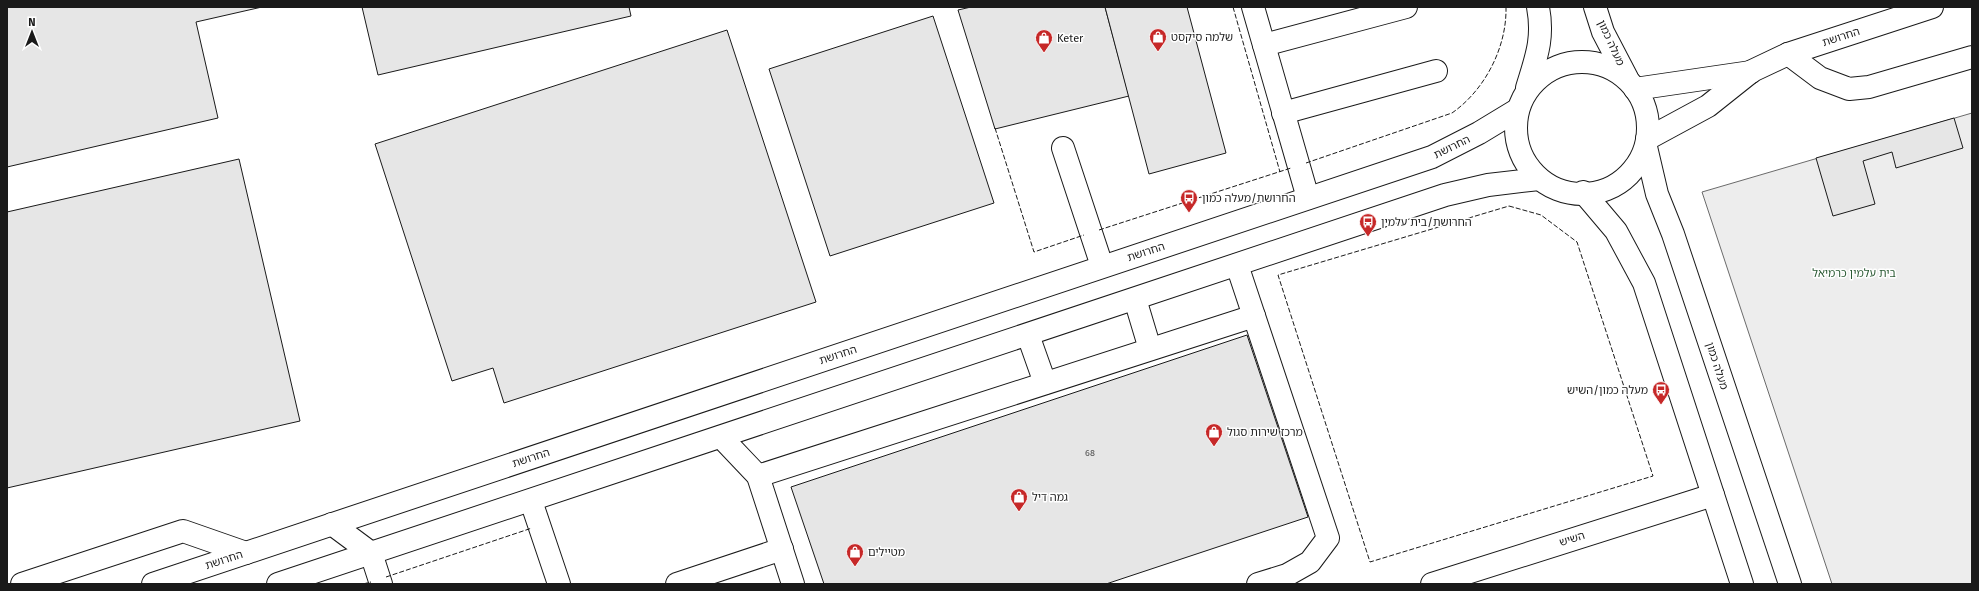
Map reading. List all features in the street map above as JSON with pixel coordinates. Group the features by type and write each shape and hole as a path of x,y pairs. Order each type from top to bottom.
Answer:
{"street":[{"path":"1253,7 1308,198"},
{"path":"1264,45 1406,7"},
{"path":"1527,89 1543,73 1565,63 1586,61 1608,67 1632,84 1642,98 1648,120 1646,143 1635,167 1619,183 1598,193 1560,191 1539,179 1524,162 1515,133 1517,110 1527,89 1540,43 1540,20 1538,7"},
{"name":"מעלה כמון","path":"1595,7 1603,32 1632,84"},
{"name":"החרושת","path":"1646,143 1708,106 1752,71 1788,54 1932,7"},
{"path":"1788,54 1820,78 1849,89 1869,87 1972,57"},
{"path":"1284,113 1436,71"},
{"name":"החרושת","path":"1632,84 1752,71"},
{"name":"החרושת","path":"153,584 1432,156 1479,133 1517,110"},
{"name":"מעלה כמון","path":"1646,143 1657,194 1673,234 1790,584"},
{"path":"1063,148 1102,266"},
{"path":"278,584 531,501 1445,195 1488,186 1539,179"},
{"path":"1582,192 1616,231 1644,283 1742,584"},
{"path":"1237,265 1328,538 1310,562 1286,575 1258,584"},
{"path":"1135,299 1150,349"},
{"path":"758,476 1254,316"},
{"path":"1028,335 1045,383"},
{"path":"721,437 758,476 793,584"},
{"name":"השיש","path":"1432,584 1713,495"},
{"path":"531,501 559,584"},
{"path":"332,524 371,554 381,584"},
{"path":"22,584 183,531 246,553"},
{"path":"677,584 782,549"}],"shaded area":[{"name":"בית עלמין כרמיאל","path":"1972,113 1972,584 1832,584 1702,192"}],"building":[{"path":"7,7 262,7 196,22 218,118 7,167"},
{"path":"362,7 629,7 631,16 378,75"},
{"name":"Keter","path":"971,7 1105,7 1129,96 995,129 958,10"},
{"name":"שלמה סיקסט","path":"1105,7 1187,7 1226,153 1149,174"},
{"path":"933,16 994,203 830,256 769,69"},
{"path":"727,30 816,302 504,403 493,368 452,381 375,144"},
{"path":"1954,118 1963,148 1896,168 1892,152 1863,161 1875,204 1833,216 1816,158"},
{"path":"239,159 300,421 7,488 7,212"},
{"path":"1247,335 1308,517 1106,584 824,584 791,487"}],"fence":[{"path":"1233,7 1280,172"},
{"path":"1306,163 1452,113 1474,92 1484,80 1492,66 1503,37 1506,7"},
{"path":"995,128 1034,252 1084,235"},
{"path":"1099,230 1291,168"},
{"path":"1509,206 1541,215 1577,242 1653,476 1370,562 1278,275 1509,206"},
{"path":"386,577 532,528"},
{"path":"363,584 371,582"}],"place":[{"name":"שלמה סיקסט","path":"1158,52"},
{"name":"Keter","path":"1044,53"},
{"name":"החרושת/מעלה כמון","path":"1189,213"},
{"name":"החרושת/בית עלמין","path":"1368,237"},
{"name":"מעלה כמון/השיש","path":"1661,405"},
{"name":"מרכז שירות סגול","path":"1214,447"},
{"name":"גמה דיל","path":"1019,512"},
{"name":"מטיילים","path":"855,567"}]}
